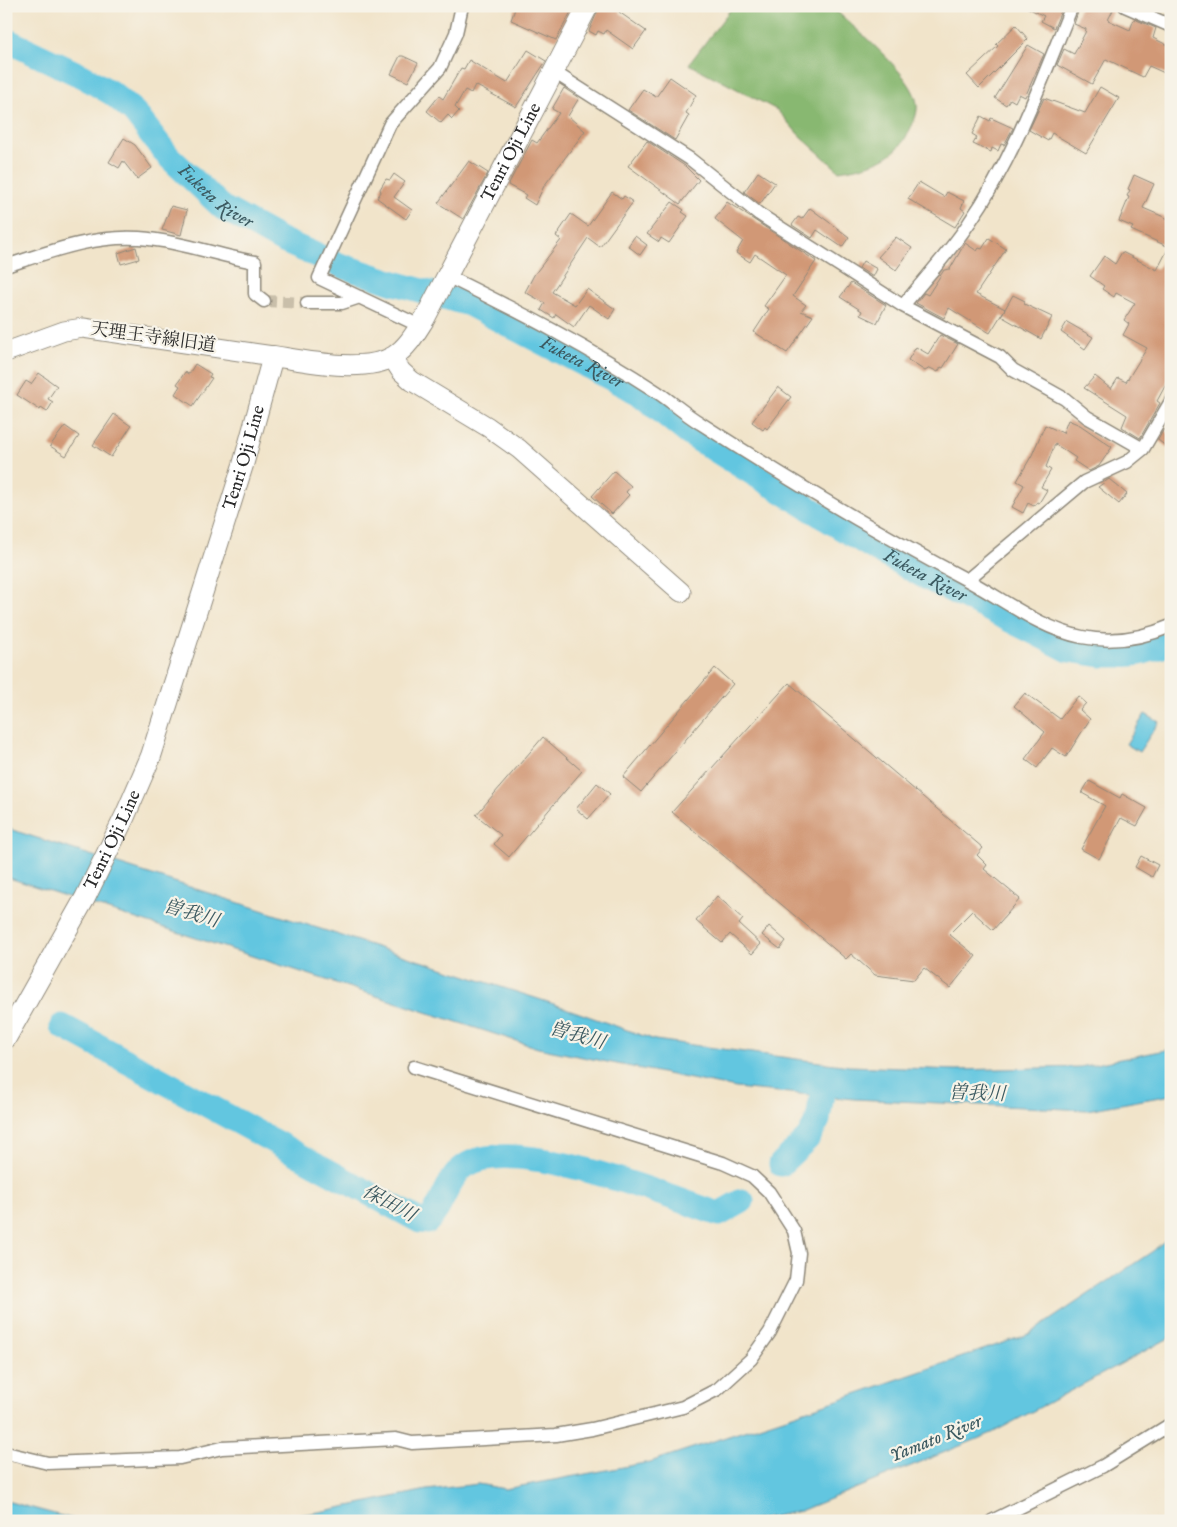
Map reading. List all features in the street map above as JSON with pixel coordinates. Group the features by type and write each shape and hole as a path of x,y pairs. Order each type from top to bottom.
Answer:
{"main road":[{"name":"Tenri Oji Line","path":"392,357 405,347 420,326 588,6"},
{"name":"Tenri Oji Line","path":"6,1038 58,949 125,816 151,756 243,465 273,356"},
{"path":"273,356 337,364 374,362 392,357"}],"street":[{"path":"420,326 319,278 390,124 440,68 456,33 462,6"},
{"path":"902,306 969,223 986,195 1022,127 1072,6"},
{"path":"1125,6 1171,26"},
{"path":"554,72 690,159 758,214 902,306 1000,357 1013,370 1066,400 1087,417 1143,449"},
{"path":"6,266 76,243 138,238 176,243 227,257 255,262 255,294 264,300"},
{"path":"444,280 510,307 573,342 657,392 698,422 867,526 1042,622 1081,637 1130,638 1171,626"},
{"path":"307,303 342,303 360,297"},
{"name":"天理王寺線旧道","path":"6,352 64,331 83,328 273,356"},
{"path":"392,357 401,371 412,381 488,427 519,449 681,592"},
{"path":"966,580 1084,482 1127,462 1143,449 1171,401"},
{"path":"6,1453 48,1463 180,1458 222,1448 396,1439 412,1443 556,1435 592,1429 683,1407 718,1390 751,1359 770,1332 796,1280 799,1253 794,1231 769,1192 752,1176 723,1163 430,1070 414,1067"},
{"path":"992,1521 1103,1466 1171,1424"}],"green space":[{"path":"733,6 831,6 892,63 911,88 916,99 917,109 912,127 895,151 869,165 839,171 799,135 777,110 689,64"}],"water":[{"path":"1145,714 1159,722 1139,752 1126,744"},
{"name":"曽我川","path":"6,828 554,1004 655,1040 849,1066 957,1070 1080,1067 1171,1049 1171,1095 1087,1110 854,1099 736,1088 538,1048 6,877"},
{"name":"Yamato River","path":"1171,1235 1171,1337 992,1433 800,1511 751,1521 261,1521 319,1512 427,1490 478,1484 505,1489 650,1462 1029,1334 1153,1251"},
{"path":"6,1501 81,1521 6,1521"}],"building":[{"path":"516,6 574,6 556,40 511,20"},
{"path":"600,6 622,6 619,12 646,31 633,49 606,30 604,34 598,31 596,35 589,31"},
{"path":"1024,6 1063,6 1054,28 1041,21 1044,16"},
{"path":"1080,6 1105,6 1113,10 1108,20 1130,30 1134,19 1156,28 1153,38 1171,47 1171,76 1149,66 1143,77 1106,59 1092,84 1057,65 1064,49 1074,54 1085,33 1086,29 1074,24"},
{"path":"1016,25 1028,39 979,88 967,75 998,46 996,44"},
{"path":"1028,45 1044,54 1025,97 1019,94 1015,102 1010,99 1006,105 995,98"},
{"path":"528,50 546,61 516,107 475,85 471,93 465,90 455,107 459,111 452,119 448,115 441,123 427,111 439,96 443,99 461,68 464,69 469,60 507,83"},
{"path":"400,56 418,63 408,82 391,74"},
{"path":"670,77 696,95 686,113 689,115 675,140 628,110 643,89 656,97"},
{"path":"1100,87 1119,98 1086,153 1052,133 1048,141 1029,130 1044,98 1085,113"},
{"path":"564,88 579,98 568,116 585,131 544,186 535,205 524,198 526,195 508,185 532,140 537,143 559,113 552,109"},
{"path":"981,116 990,121 991,118 1013,128 1004,145 1001,144 998,151 992,148 991,152 973,144 977,137 972,134"},
{"path":"124,138 135,145 152,168 137,179 123,161 119,168 109,162"},
{"path":"647,141 685,166 699,180 680,204 628,166"},
{"path":"469,161 488,173 463,219 438,203"},
{"path":"758,172 775,183 760,204 744,192"},
{"path":"394,174 405,182 394,197 412,210 406,219 377,198 386,179 390,180"},
{"path":"1134,175 1154,184 1143,208 1171,220 1171,375 1157,401 1160,403 1140,438 1122,427 1127,415 1084,388 1095,376 1111,389 1118,378 1126,382 1147,348 1123,335 1129,324 1124,320 1135,303 1116,293 1114,297 1102,289 1104,286 1090,276 1104,256 1115,264 1122,252 1157,270 1169,247 1131,230 1133,227 1119,221 1129,197 1127,196 1130,190 1128,189"},
{"path":"919,182 944,197 947,192 964,201 961,208 965,211 955,227 908,199"},
{"path":"612,192 622,199 624,196 633,202 600,247 588,238 552,292 575,305 587,289 615,309 609,319 589,305 574,327 556,314 554,318 541,310 545,303 525,292 534,275 561,240 556,236 571,214 588,226"},
{"path":"672,202 684,210 682,212 688,216 669,243 661,238 659,242 647,234"},
{"path":"727,202 816,261 793,296 806,305 801,311 813,316 787,353 754,332 769,309 764,306 786,275 755,254 750,262 736,253 743,241 715,219"},
{"path":"171,206 187,210 181,235 162,230"},
{"path":"810,208 849,237 842,247 817,230 812,238 792,225 798,217 802,219"},
{"path":"635,236 647,245 640,255 628,246"},
{"path":"896,237 912,248 896,270 878,257"},
{"path":"989,238 1006,249 976,294 1005,309 990,333 949,308 944,318 916,303 924,293 928,295 944,270 950,269 965,243 977,251 979,248 982,249"},
{"path":"136,247 139,259 121,264 118,253"},
{"path":"863,261 877,269 873,277 859,268"},
{"path":"851,283 886,305 877,323 860,315 862,311 840,297"},
{"path":"1013,295 1025,301 1024,304 1052,317 1041,339 1001,316"},
{"path":"1067,322 1093,337 1085,349 1061,332"},
{"path":"940,335 958,344 943,368 941,367 938,372 930,368 925,371 908,360 916,347 928,354"},
{"path":"195,364 211,374 209,377 212,378 193,406 175,394 180,386 177,384 185,372 189,374"},
{"path":"39,373 57,386 48,399 53,402 47,412 41,408 40,410 17,395 26,381 31,384"},
{"path":"778,387 791,397 767,429 765,427 763,430 752,422"},
{"path":"114,414 131,426 111,457 93,445"},
{"path":"1068,420 1080,425 1112,447 1099,466 1089,471 1074,461 1076,458 1055,444 1046,467 1051,470 1041,487 1047,490 1039,503 1037,502 1034,506 1028,503 1023,513 1012,507 1024,485 1017,481 1032,455 1045,425 1063,433"},
{"path":"65,426 79,436 66,456 50,446"},
{"path":"1164,429 1171,435 1171,450 1158,440"},
{"path":"614,471 631,486 626,492 629,495 612,514 592,496"},
{"path":"1109,479 1127,494 1119,504 1098,487"},
{"path":"715,668 733,684 641,792 623,777"},
{"path":"789,683 983,848 977,855 987,865 984,869 1020,899 993,930 972,911 949,934 976,956 950,988 924,968 914,980 875,975 851,954 846,959 672,812"},
{"path":"1025,693 1060,719 1078,696 1086,703 1080,710 1090,719 1066,757 1052,748 1037,768 1025,759 1045,732 1014,706"},
{"path":"543,737 582,771 509,857 494,844 501,835 476,815"},
{"path":"1089,781 1120,798 1122,794 1147,808 1137,826 1121,818 1099,859 1081,849 1105,806 1082,793"},
{"path":"597,783 610,794 588,819 576,809"},
{"path":"1141,856 1158,865 1152,877 1135,867"},
{"path":"717,896 743,919 739,924 761,944 752,954 730,934 722,943 696,921"},
{"path":"769,926 786,941 780,949 762,935"}],"waterway":[{"name":"Fuketa River","path":"6,40 84,77 113,94 134,112 168,156 223,208 283,241 342,266 469,304 639,393 688,433 877,550 929,579 1069,650 1101,655 1122,655 1140,653 1171,643"},
{"name":"保田川","path":"62,1026 420,1221 427,1222 433,1216 453,1178 459,1171 465,1166 487,1158 517,1157 552,1162 590,1171 628,1182 719,1214 742,1201"},
{"name":"保田川","path":"781,1164 808,1138 818,1120 824,1081"}],"tunnel":[{"path":"264,301 307,303"}]}
